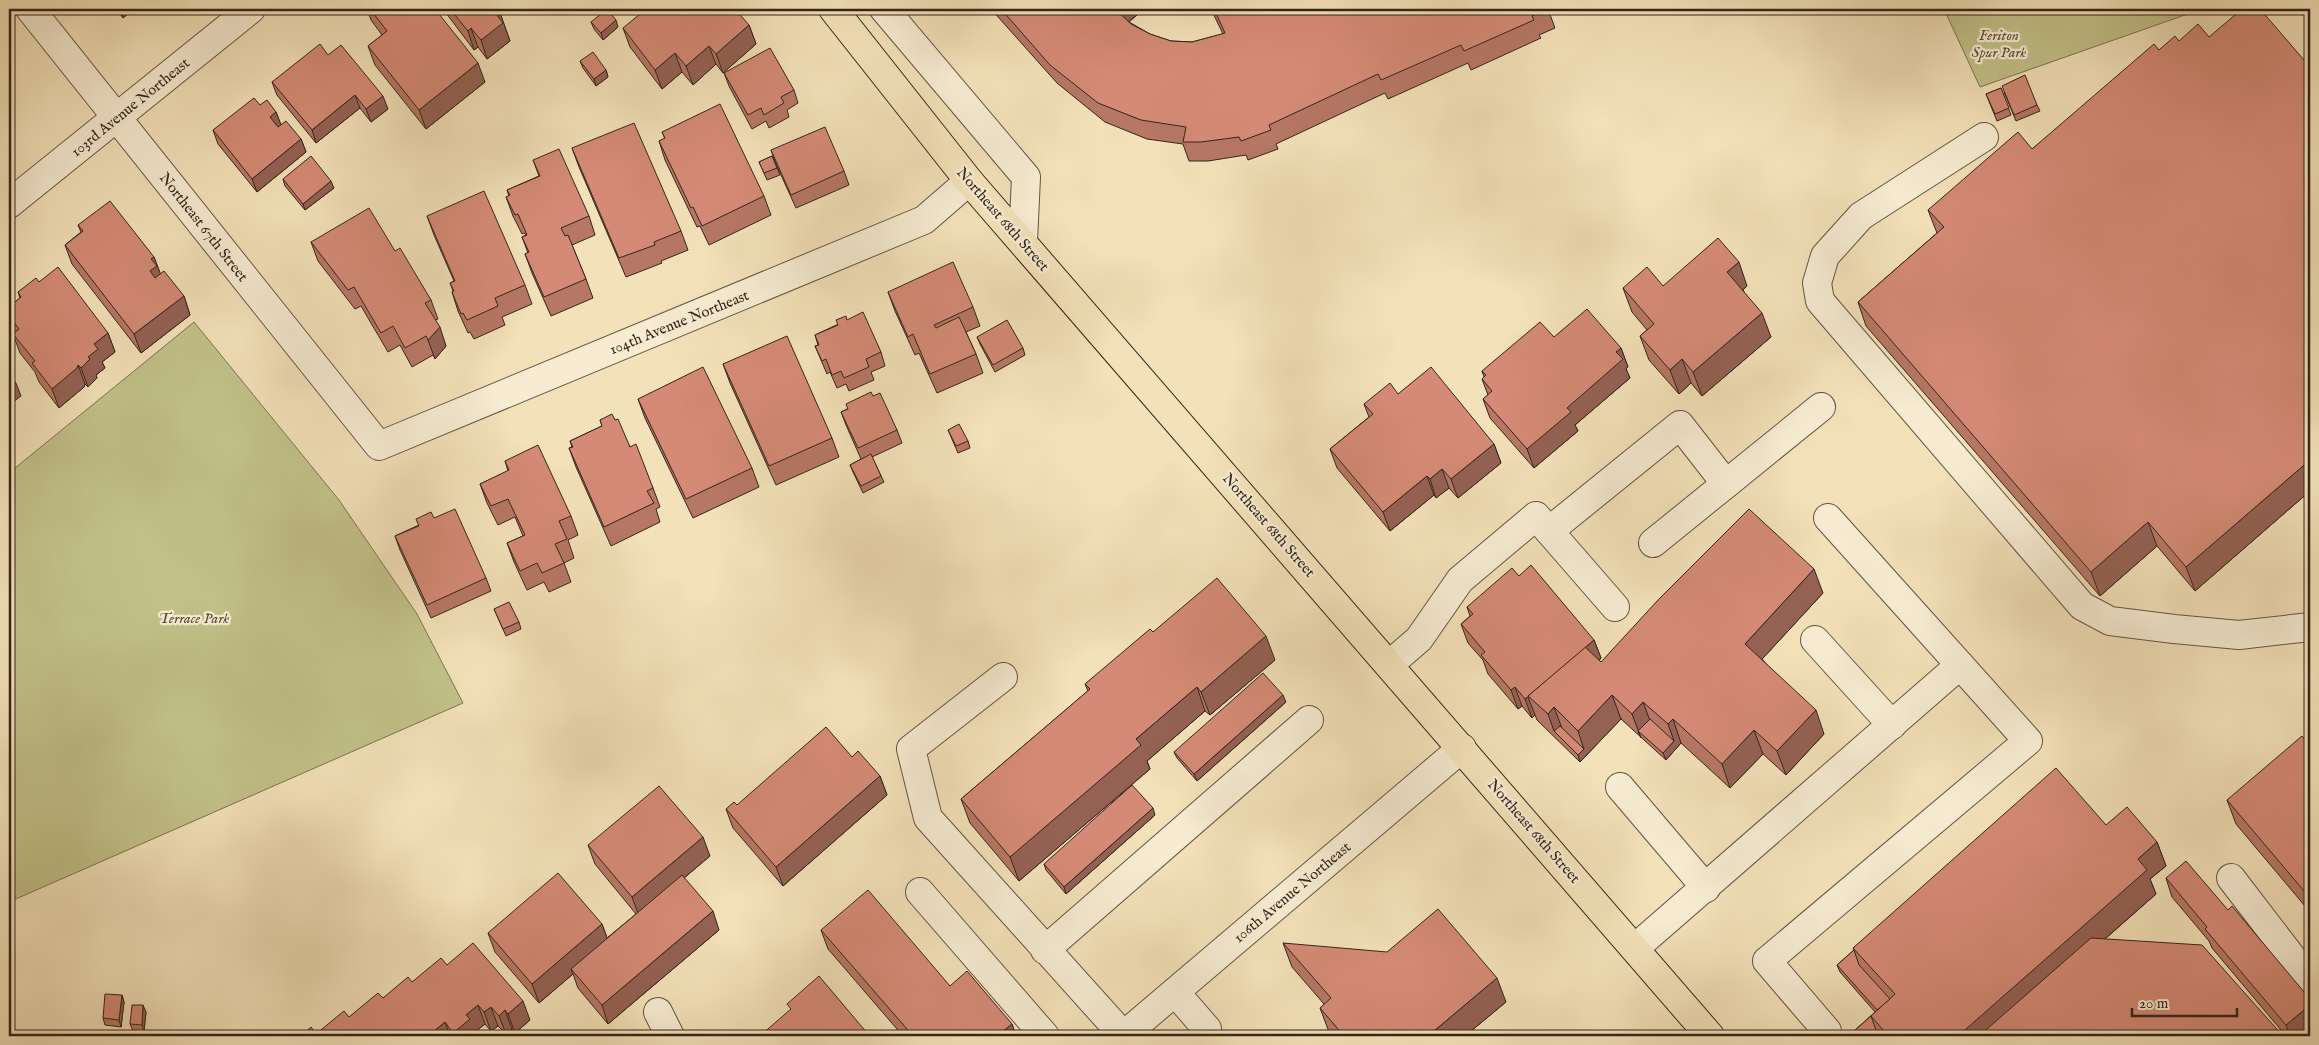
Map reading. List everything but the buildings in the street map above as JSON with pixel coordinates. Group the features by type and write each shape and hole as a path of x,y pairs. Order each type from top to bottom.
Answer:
{"main road":[{"name":"Northeast 68th Street","path":"833,9 969,181 1390,664 1710,1036"}],"street":[{"name":"Northeast 67th Street","path":"30,9 379,446"},
{"name":"103rd Avenue Northeast","path":"9,204 250,9"},
{"path":"884,9 1026,177 1023,242"},
{"path":"1984,138 1861,216 1825,256 1816,283 1820,301 2082,606 2110,621 2183,630 2240,635 2310,627"},
{"name":"104th Avenue Northeast","path":"379,446 924,220 969,181"},
{"path":"1652,543 1821,407"},
{"path":"1549,532 1680,425 1726,484"},
{"path":"1390,664 1419,639 1460,580 1536,516 1615,607"},
{"path":"1821,1036 1827,1031 1767,961 2028,741 1828,518"},
{"path":"1815,640 1892,725"},
{"path":"1635,948 1960,665"},
{"path":"1003,677 911,749 928,818 1123,1036"},
{"path":"1045,950 1309,720"},
{"name":"106th Avenue Northeast","path":"1123,1036 1462,748"},
{"path":"1620,787 1706,888"},
{"path":"2231,878 2310,981"},
{"path":"920,892 1045,1036"},
{"path":"1175,992 1207,1029"},
{"path":"658,1012 670,1036"}],"green space":[{"name":"Feriton Spur Park","path":"1944,9 2202,9 1980,87"},
{"name":"Terrace Park","path":"194,322 339,500 417,614 463,703 9,902 9,473"}]}
